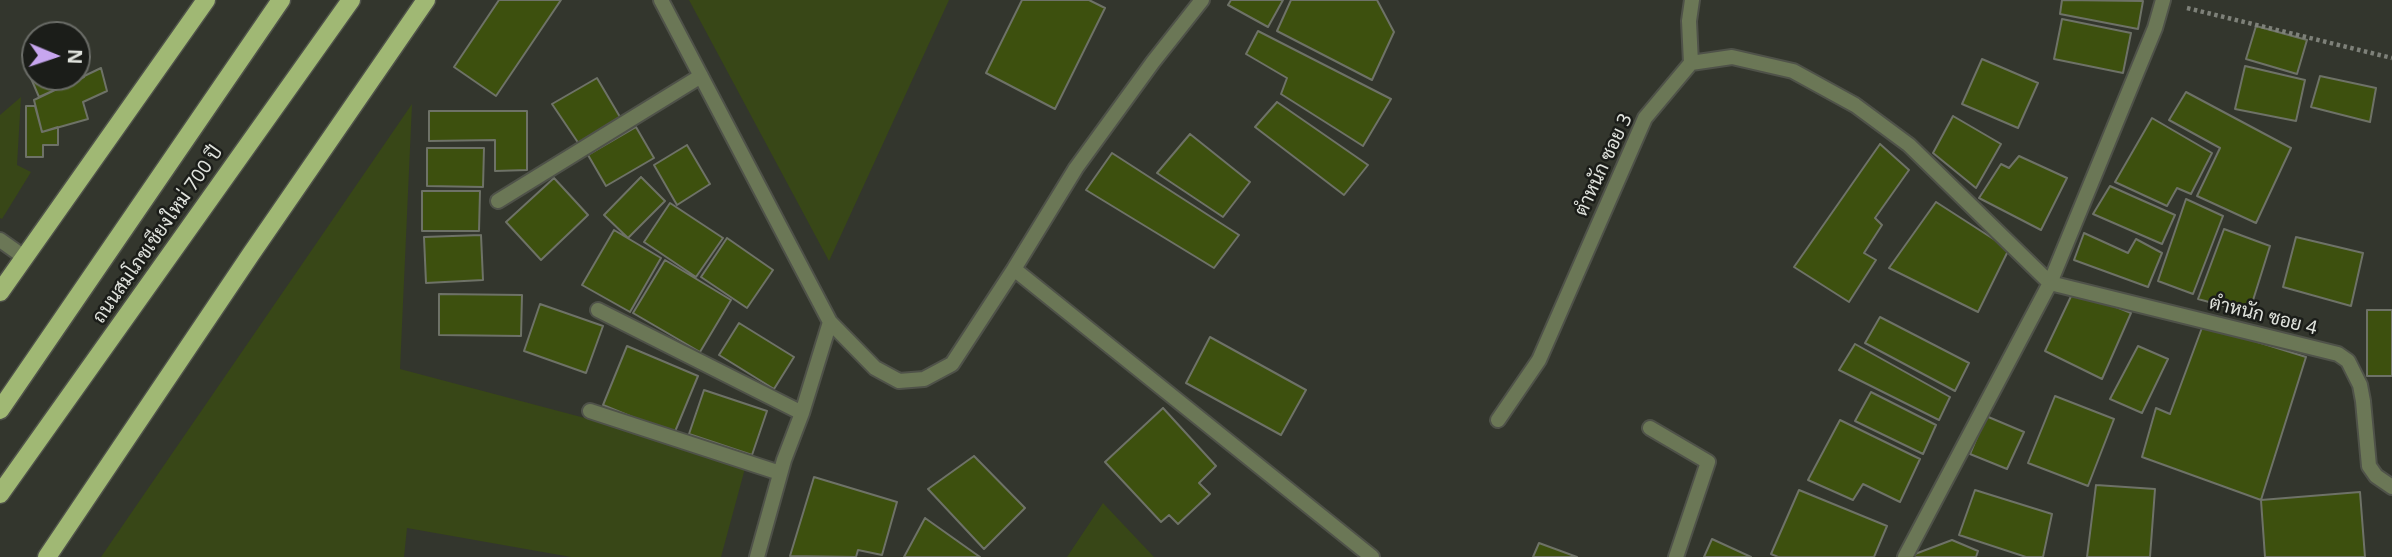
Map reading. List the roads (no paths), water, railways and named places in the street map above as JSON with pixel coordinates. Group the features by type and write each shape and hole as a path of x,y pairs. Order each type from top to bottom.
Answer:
{"main road":[{"path":"0,292 206,0"},
{"name":"ถนนสมโภชเชียงใหม่ 700 ปี","path":"0,410 281,0"},
{"name":"ถนนสมโภชเชียงใหม่ 700 ปี","path":"0,494 351,0"},
{"path":"47,557 426,0"}],"street":[{"path":"661,0 830,323 875,368 899,381 924,379 952,365 1076,168 1202,0"},
{"path":"1692,0 1689,22 1691,63 1732,57 1793,71 1855,105 1909,145 2050,284"},
{"path":"1905,557 2050,284 2155,28 2161,1"},
{"name":"ตำหนัก ซอย 3","path":"1497,420 1539,360 1645,118 1691,63"},
{"path":"498,201 701,76"},
{"path":"0,240 24,257"},
{"path":"1014,269 1372,557"},
{"name":"ตำหนัก ซอย 4","path":"2050,284 2338,354 2348,361 2360,385 2369,466 2376,476 2392,487"},
{"path":"598,310 802,413"},
{"path":"757,557 780,473 830,323"},
{"path":"590,411 780,473"},
{"path":"1650,428 1708,462 1676,557"}]}
